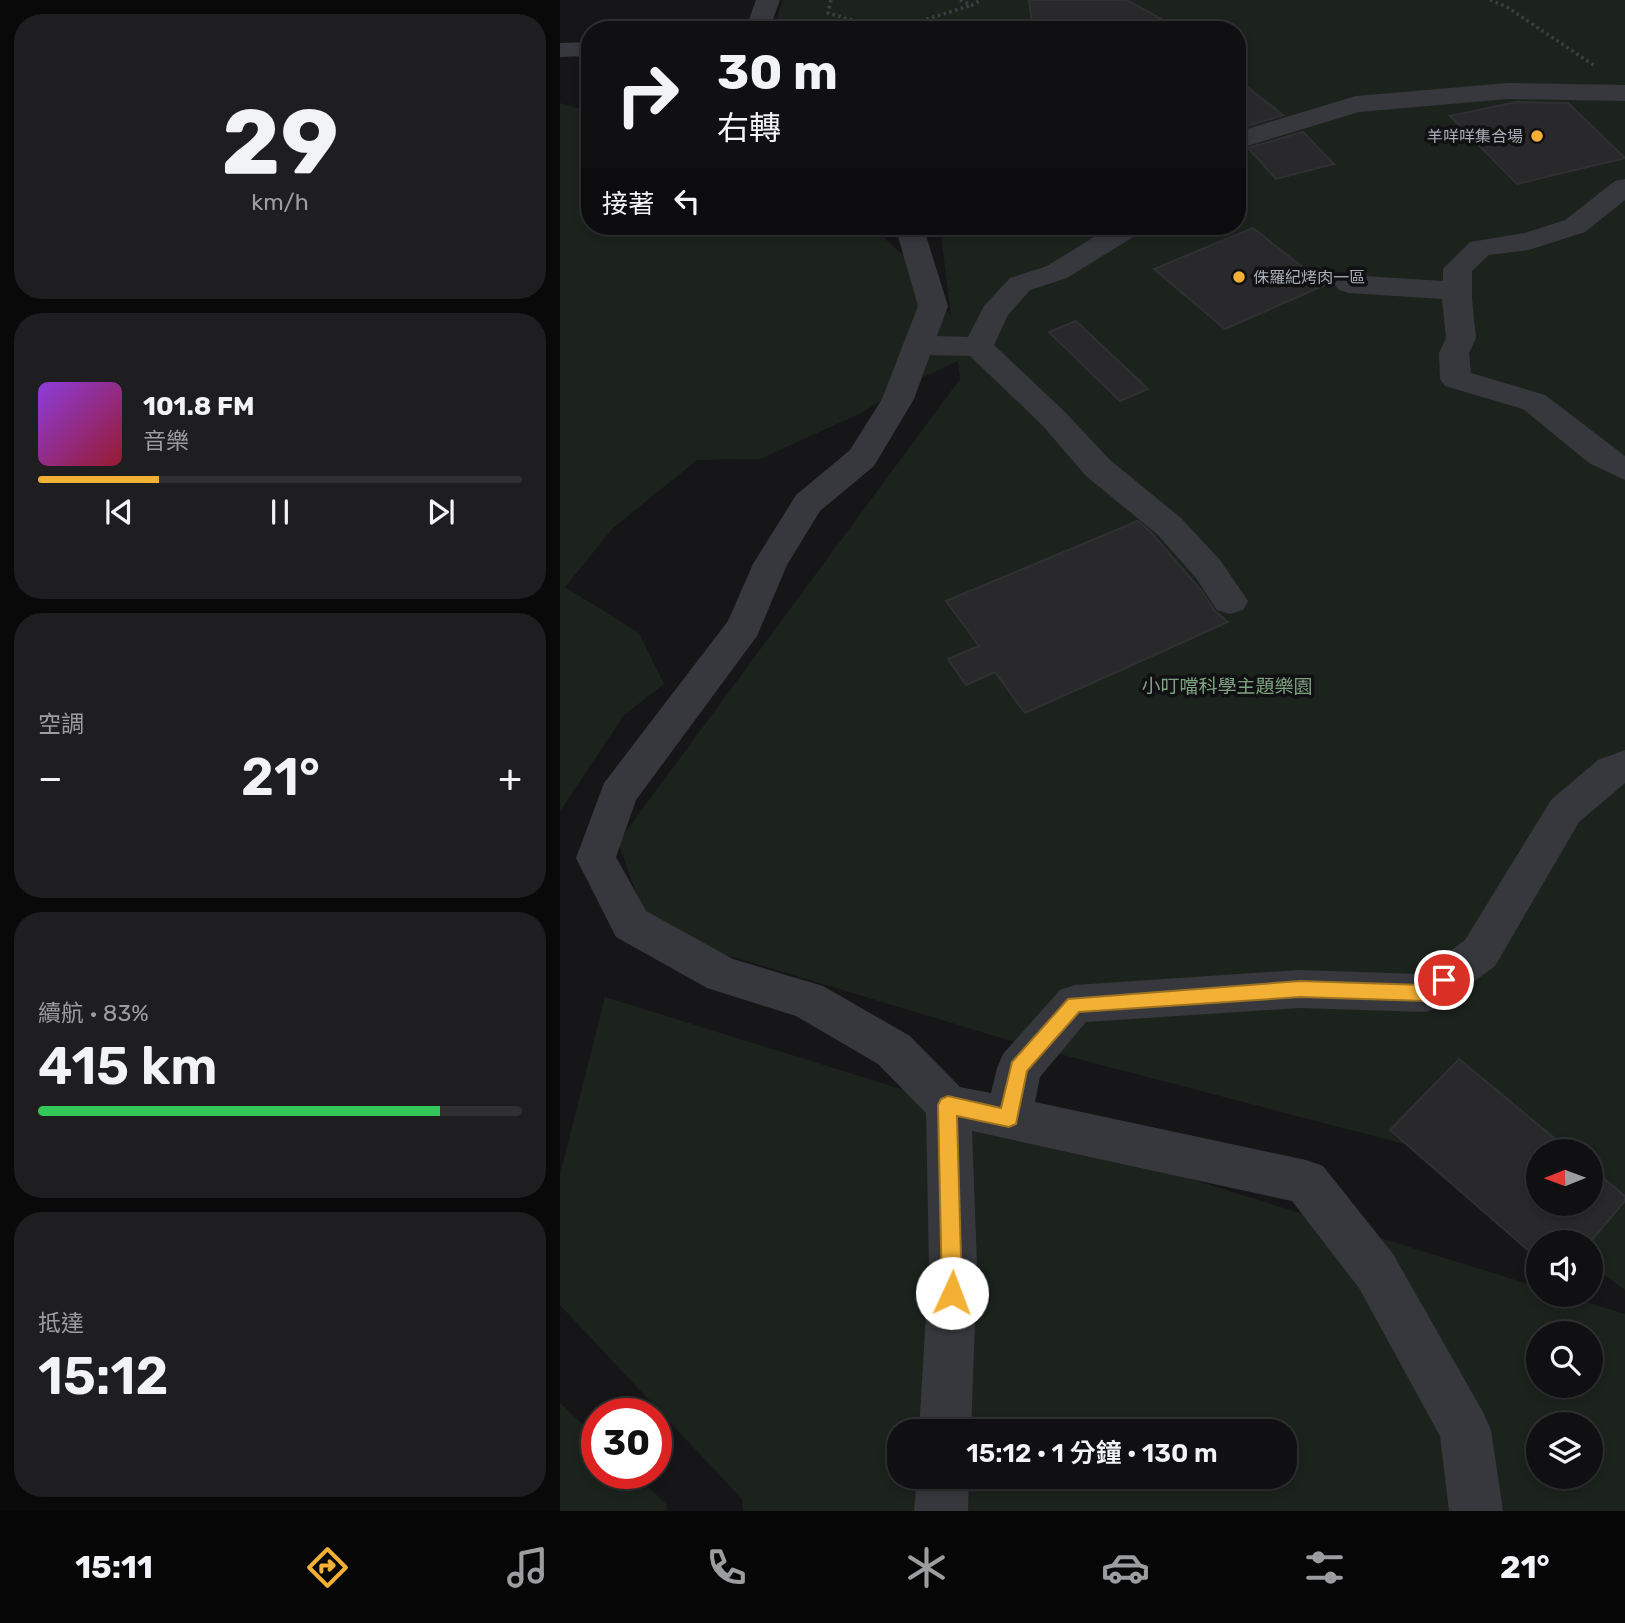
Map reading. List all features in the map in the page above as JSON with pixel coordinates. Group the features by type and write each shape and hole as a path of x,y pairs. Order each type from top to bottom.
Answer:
{"street":[{"path":"760,21 768,0"},
{"path":"563,50 581,50"},
{"path":"1246,138 1356,104 1383,100 1508,91 1625,93"},
{"path":"1625,187 1575,226 1530,241 1480,248 1458,269 1461,338 1454,353 1455,379 1532,401 1572,429 1610,463 1625,469"},
{"path":"912,235 933,306 898,398 862,458 808,503 770,564 744,627 618,794 596,858 631,924 722,975 808,1000 819,1006 894,1050 948,1105 1306,1182 1376,1271 1465,1430 1476,1511"},
{"path":"978,347 995,312 1020,284 1057,272 1117,235"},
{"path":"1349,284 1458,291"},
{"path":"918,345 978,347 1054,419 1098,468 1169,526 1208,569 1230,601"},
{"path":"1009,1118 1018,1068 1075,1004 1300,989 1426,993 1480,953 1565,811 1612,771 1625,765"},
{"path":"946,1419 953,1265 948,1105"},
{"path":"941,1511 942,1489"}],"path":[{"path":"831,0 828,13 855,21"},
{"path":"960,0 972,5"},
{"path":"921,21 981,0"},
{"path":"1490,0 1507,7 1604,71"}],"green space":[{"name":"小叮噹科學主題樂園","path":"783,0 1625,0 1625,1290 1603,1274 1603,1230 1545,1230 1526,1216 1603,1216 1603,1139 1526,1139 1526,1216 1443,1154 1025,1045 650,932 618,842 960,379 958,361 912,382 861,413 760,459 697,460 613,528 565,587 639,633 664,684 624,715 560,811 560,103 581,109 581,235 881,235 921,271 951,317 941,235 1246,235 1246,21 775,21"},
{"path":"605,997 1526,1283 1526,1307 1602,1307 1625,1314 1625,1511 743,1511 742,1499 672,1424 672,1398 647,1398 560,1305 560,1175"},
{"path":"560,1403 581,1423 581,1489 650,1489 666,1504 667,1511 560,1511"}],"building":[{"path":"1029,0 1127,0 1165,21 1032,21"},
{"path":"1246,86 1283,115 1246,126"},
{"name":"羊咩咩集合場","path":"1516,102 1568,103 1625,158 1517,184 1450,116"},
{"path":"1303,132 1334,164 1276,179 1248,148"},
{"name":"侏羅紀烤肉一區","path":"1253,228 1325,285 1225,329 1154,269 1236,235 1246,235 1246,231"},
{"path":"1076,321 1148,389 1120,401 1049,332"},
{"path":"1138,521 1150,531 1201,590 1215,611 1228,622 1025,713 995,672 966,685 948,659 979,646 946,601"},
{"path":"1459,1059 1555,1139 1526,1139 1526,1216 1603,1216 1603,1178 1625,1196 1625,1201 1600,1230 1526,1230 1526,1249 1390,1130"}],"place":[{"name":"羊咩咩集合場","path":"1537,136"},
{"name":"侏羅紀烤肉一區","path":"1239,277"}],"route":[{"path":"952,1293 948,1105 1009,1118 1018,1068 1075,1004 1300,989 1426,993 1444,980"}]}
